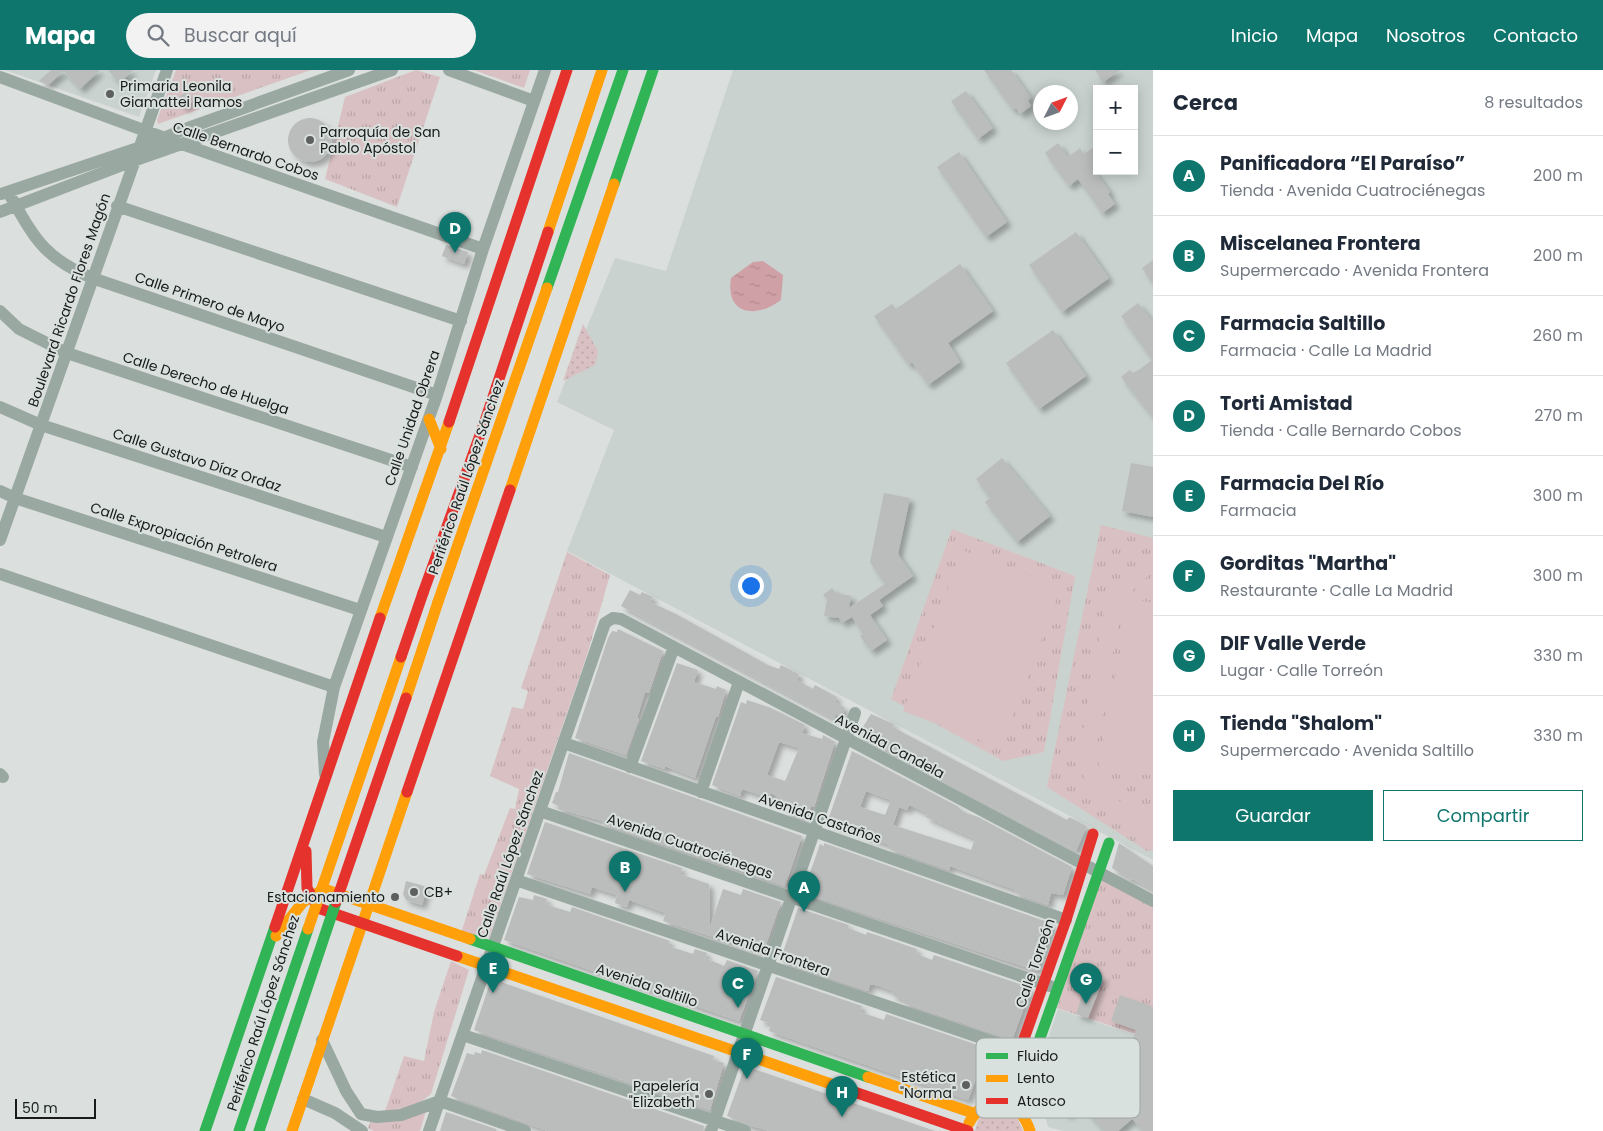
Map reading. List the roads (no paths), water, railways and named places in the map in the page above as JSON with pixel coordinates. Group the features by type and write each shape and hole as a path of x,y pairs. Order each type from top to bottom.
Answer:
{"main road":[{"name":"Periférico Raúl López Sánchez","path":"205,1131 440,448 567,70"},
{"name":"Periférico Raúl López Sánchez","path":"239,1131 422,593 485,421 602,70"},
{"name":"Periférico Raúl López Sánchez","path":"259,1131 438,602 623,70"},
{"path":"292,1131 653,70"},
{"path":"428,419 440,448"},
{"name":"Periférico Raúl López Sánchez","path":"306,833 305,883 310,897 318,908 362,922"},
{"name":"Calle Torreón","path":"1025,1038 1066,920 1093,834"},
{"path":"1040,1038 1097,871 1109,843"},
{"path":"310,897 314,892 324,889 368,904"},
{"name":"Periférico Raúl López Sánchez","path":"267,948 295,911 310,897"},
{"name":"Avenida Saltillo","path":"368,904 974,1113"},
{"path":"362,922 968,1131 974,1113"},
{"path":"1026,1118 1030,1131"}],"street":[{"name":"Boulevard Ricardo Flores Magón","path":"0,540 117,206 167,70"},
{"path":"4,193 138,148 162,137 349,70"},
{"path":"0,212 133,161 392,70"},
{"path":"449,70 534,101"},
{"name":"Calle Unidad Obrera","path":"326,777 323,742 334,687 437,394 483,249 544,70"},
{"name":"Calle Bernardo Cobos","path":"0,78 144,131 483,249"},
{"name":"Calle Primero de Mayo","path":"4,193 16,206 46,252 69,269 437,394"},
{"path":"117,206 461,321"},
{"name":"Calle Derecho de Huelga","path":"0,311 19,329 67,353 412,467"},
{"name":"Calle Gustavo Díaz Ordaz","path":"0,407 41,425 386,537"},
{"name":"Calle Expropiación Petrolera","path":"0,491 15,498 360,610"},
{"path":"0,574 334,687"},
{"name":"Avenida Candela","path":"613,618 621,619 846,740 1153,901"},
{"name":"Calle Raúl López Sánchez","path":"430,1131 605,624 613,618"},
{"path":"630,767 674,647"},
{"path":"701,792 740,682"},
{"path":"713,1126 855,713"},
{"name":"Avenida Castaños","path":"564,743 1066,920"},
{"name":"Avenida Cuatrociénegas","path":"540,811 1057,988"},
{"name":"Avenida Frontera","path":"516,880 981,1038"},
{"path":"463,1034 713,1126 745,1131"},
{"path":"322,1040 346,1091 361,1114 377,1117 401,1116 440,1101 525,1131"},
{"path":"303,1100 336,1113 362,1131"}],"water":[{"path":"763,261 783,275 781,300 762,310 744,310 733,300 730,290 731,278 753,262"}],"place":[{"name":"Primaria Leonila Giamattei Ramos","path":"110,94"},
{"name":"Parroquía de San Pablo Apóstol","path":"310,140"},
{"name":"Torti Amistad","path":"455,253"},
{"name":"CB+","path":"414,892"},
{"name":"Miscelanea Frontera","path":"625,892"},
{"name":"Estacionamiento","path":"395,897"},
{"name":"Panificadora “El Paraíso”","path":"804,912"},
{"name":"Farmacia Del Río","path":"493,993"},
{"name":"DIF Valle Verde","path":"1086,1004"},
{"name":"Farmacia Saltillo","path":"738,1008"},
{"name":"Gorditas \"Martha\"","path":"747,1079"},
{"name":"Estética \"Norma\"","path":"966,1085"},
{"name":"Papelería \"Elizabeth\"","path":"709,1094"},
{"name":"Tienda \"Shalom\"","path":"842,1117"}]}
